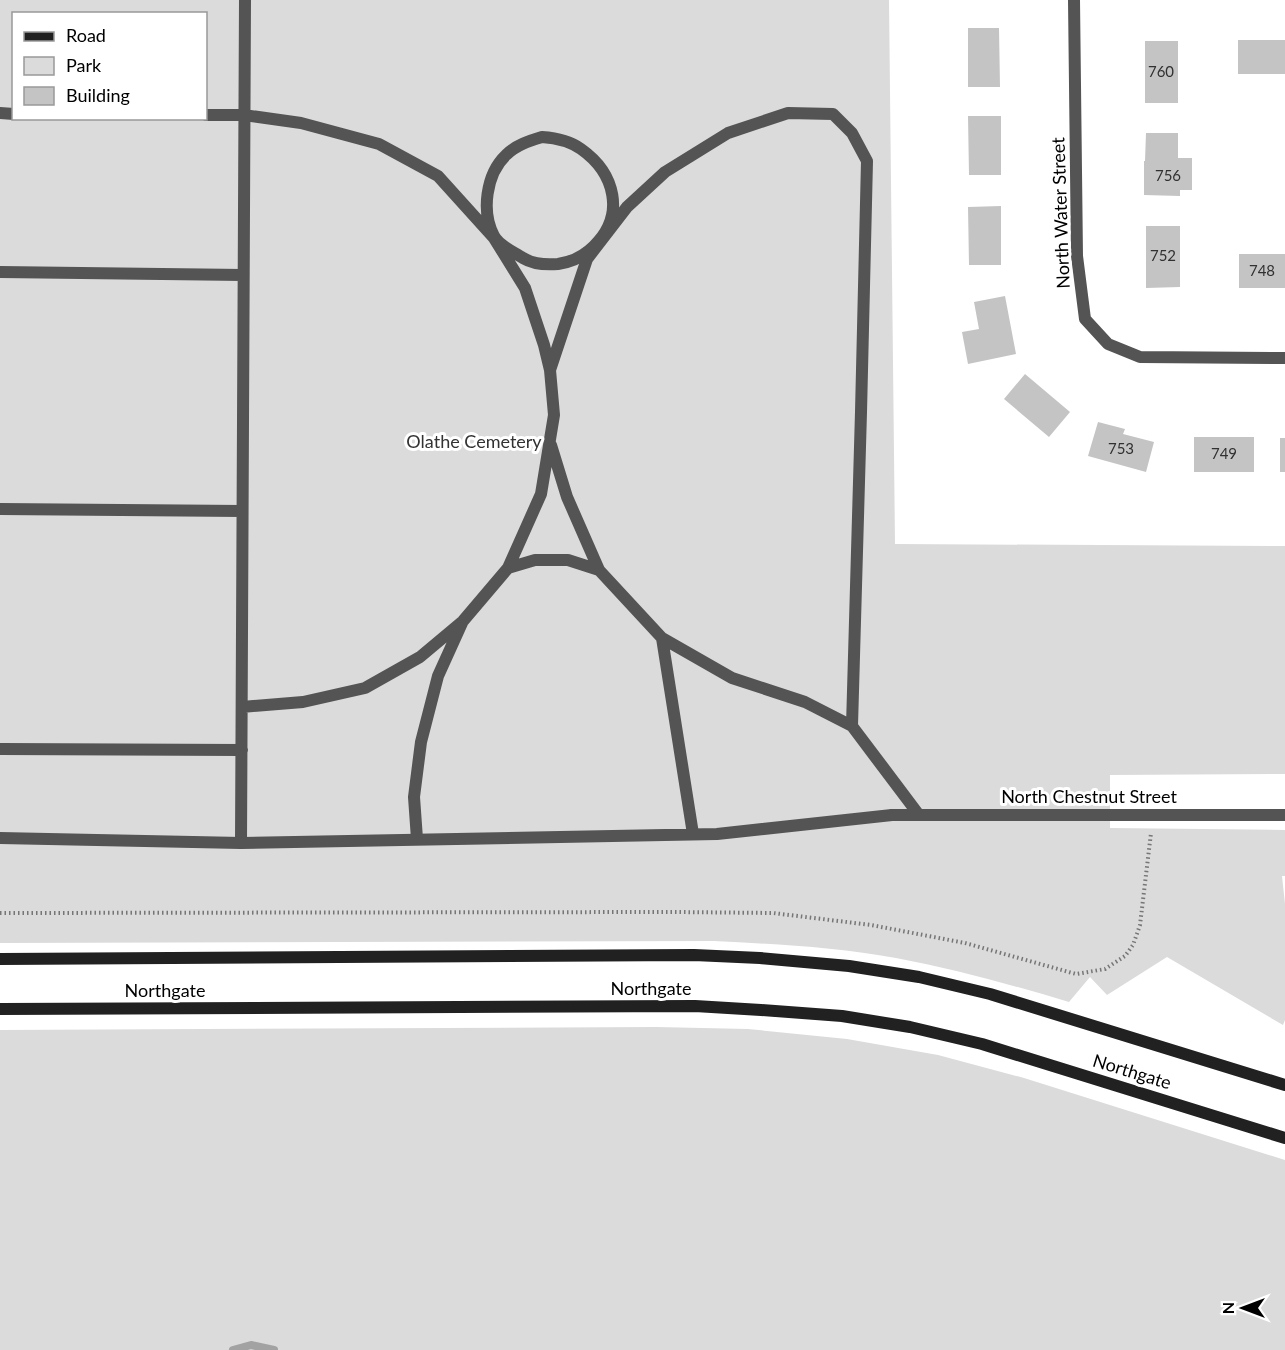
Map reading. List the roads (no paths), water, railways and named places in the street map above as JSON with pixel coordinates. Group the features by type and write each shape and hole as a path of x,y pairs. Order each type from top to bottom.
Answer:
{"main road":[{"name":"Northgate","path":"0,959 694,955 849,966 919,977 990,994 1285,1085"},
{"name":"Northgate","path":"0,1009 694,1006 842,1016 910,1027 982,1044 1285,1138"}],"street":[{"path":"241,843 245,0"},
{"name":"North Water Street","path":"1074,0 1077,256 1085,319 1108,344 1140,357 1285,358"},
{"path":"549,370 587,259 627,207 665,172 728,133 788,113 833,114 852,133 867,161 852,726"},
{"path":"207,115 244,115 301,123 380,144 438,176 494,238 525,288 544,345 554,415 541,494 508,568 463,621 420,657 365,688 303,702 242,707"},
{"path":"542,137 558,139 580,147 596,161 608,179 614,199 612,220 602,239 587,253 569,262 548,265 528,261 494,238 487,216 487,194 493,174 505,156 522,143 542,137"},
{"path":"0,272 243,275"},
{"path":"550,441 567,497 599,570 662,638 732,678 805,702 852,726 919,815"},
{"path":"0,509 242,511"},
{"path":"508,568 535,560 568,560 599,570"},
{"path":"417,839 414,797 420,742 438,676 463,621"},
{"path":"662,638 693,834"},
{"path":"0,749 242,750"},
{"name":"North Chestnut Street","path":"0,838 241,843 717,834 892,815 1285,815"}],"waterway":[{"path":"233,1350 251,1345 274,1350"}],"park label":[{"name":"Olathe Cemetery","path":"474,442"}]}
